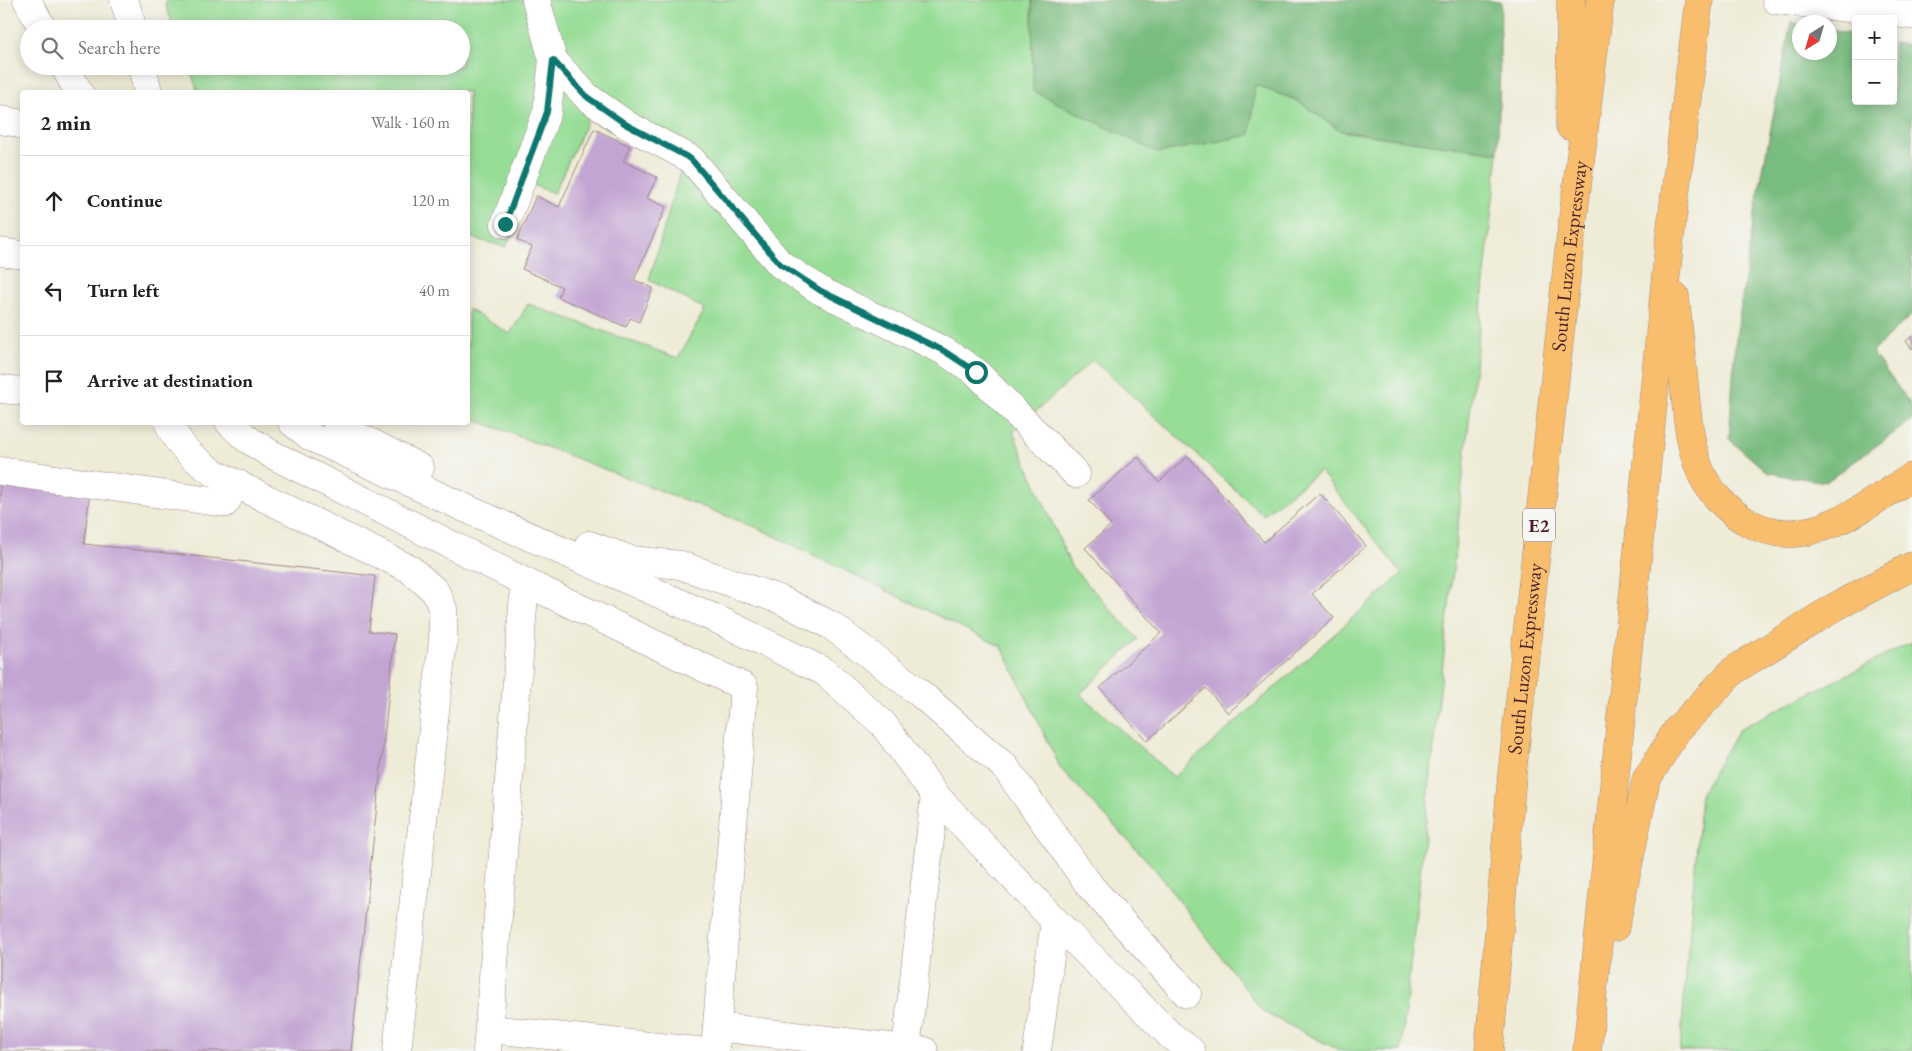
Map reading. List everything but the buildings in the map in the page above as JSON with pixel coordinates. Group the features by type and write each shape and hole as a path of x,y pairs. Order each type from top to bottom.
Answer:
{"highway":[{"path":"1568,258 1571,0"},
{"name":"South Luzon Expressway","path":"1489,1051 1512,774 1568,258 1600,0"},
{"path":"1589,1051 1670,236 1699,0"},
{"path":"1670,236 1691,440 1703,476 1712,491 1726,506 1740,518 1756,526 1772,532 1793,533 1811,530 1847,516 1912,477"},
{"path":"1589,1051 1646,780 1677,730 1734,670 1834,607 1912,566"}],"street":[{"path":"27,0 38,20"},
{"path":"124,0 130,20"},
{"path":"505,224 547,112 553,60 536,0"},
{"path":"1783,1 1912,15"},
{"path":"553,60 587,97 627,125 691,159 780,264 821,291 944,351 976,372 1076,474"},
{"path":"69,75 78,90"},
{"path":"144,75 148,90"},
{"path":"0,120 20,124"},
{"path":"0,252 20,255"},
{"path":"0,389 20,391"},
{"path":"169,425 178,443 195,460 214,473 410,569 434,591 443,609 442,650 397,1051"},
{"path":"232,425 246,438 271,454 525,582 744,687 716,1039 915,1050 935,795"},
{"path":"296,425 311,437 467,509 723,622 825,672 883,724 935,795 1055,921 1170,1036 1191,1051"},
{"path":"340,425 346,430 438,476 566,537 631,560 680,565 782,600 832,626 916,690 1005,767 1090,886 1187,994"},
{"path":"0,472 224,503 237,484"},
{"path":"525,582 488,1040 697,1051"},
{"path":"1037,1051 1055,921"}],"green space":[{"path":"171,0 1032,0 1033,91 1255,85 1296,100 1341,131 1498,153 1401,1051 1341,1051 1263,1012 1155,869 1061,769 1002,647 758,528 470,418 470,310 510,334 528,304 678,358 705,309 649,280 682,166 588,119 554,193 532,185 506,247 470,238 470,90 196,90 197,89 192,75 470,75 470,20 171,20 165,3","holes":["1093,360 1263,515 1320,471 1402,574 1174,777 1080,694 1138,639 1071,566 1013,432"]},
{"path":"1032,0 1481,0 1501,2 1498,153 1341,131 1296,100 1255,85 1250,135 1158,153 1033,91"},
{"path":"1791,22 1792,60 1837,60 1837,31 1852,34 1852,105 1897,105 1897,44 1912,46 1912,314 1872,352 1912,406 1912,420 1826,482 1768,473 1729,439 1735,345 1754,217"},
{"path":"1912,642 1912,1051 1680,1051 1701,793 1739,729"}],"route":[{"path":"505,224 547,112 553,60 587,97 627,125 691,159 780,264 821,291 944,351 976,372"}]}
